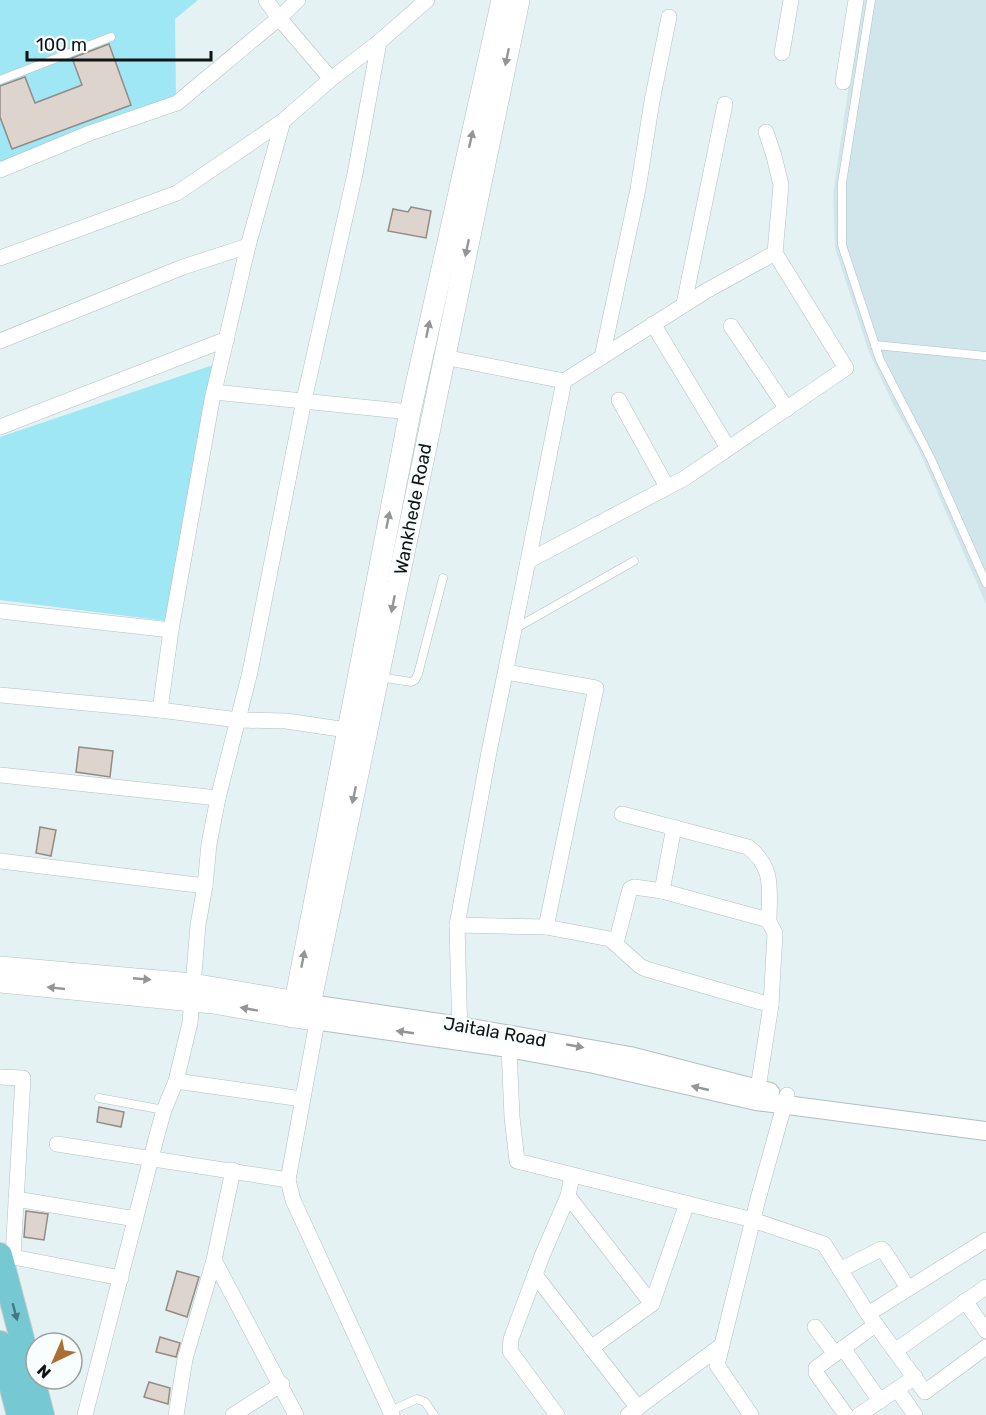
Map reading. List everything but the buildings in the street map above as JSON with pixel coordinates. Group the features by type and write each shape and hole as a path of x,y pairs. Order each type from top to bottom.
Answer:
{"main road":[{"name":"Wankhede Road","path":"307,1011 369,675 410,412 502,0"},
{"name":"Wankhede Road","path":"307,1011 347,730 369,675 444,357 519,0"},
{"name":"Jaitala Road","path":"0,967 192,992 307,1011"},
{"name":"Jaitala Road","path":"0,982 192,992"},
{"path":"4,1255 42,1415"},
{"path":"0,1343 12,1411"}],"street":[{"path":"266,0 332,79"},
{"path":"0,170 90,133 177,103 298,0"},
{"path":"0,258 177,194 283,121 380,42 427,0"},
{"path":"782,53 791,0"},
{"path":"843,82 856,0"},
{"path":"602,357 638,189 652,101 669,18"},
{"path":"85,1415 164,1110 176,1081 190,1023 198,925 209,844 266,597 304,400 353,184 380,42"},
{"path":"684,304 725,104"},
{"path":"160,710 171,630 214,392 248,246 283,121"},
{"path":"528,561 685,478 846,368 775,253 781,185 766,132"},
{"path":"0,341 183,267 248,246"},
{"path":"444,357 564,381 684,304 775,253"},
{"path":"653,324 728,448"},
{"path":"731,326 787,409"},
{"path":"0,427 227,339"},
{"path":"460,1033 457,925 564,381"},
{"path":"214,392 410,412"},
{"path":"619,400 667,487"},
{"path":"0,611 171,630"},
{"path":"506,672 596,688 546,927"},
{"path":"0,695 238,720 286,721 347,730"},
{"path":"0,775 218,798"},
{"path":"622,814 748,847 754,851 763,861 770,878 769,922"},
{"path":"662,891 674,827"},
{"path":"0,861 205,886"},
{"path":"616,943 630,889 634,887 662,891 769,922 775,933 771,1005 757,1095"},
{"path":"457,925 546,927 610,939 646,969 771,1005"},
{"path":"307,1011 302,1099 288,1180 293,1200 388,1414"},
{"name":"Jaitala Road","path":"307,1011 630,1056 757,1095"},
{"name":"Jaitala Road","path":"460,1033 509,1048 757,1095 986,1131"},
{"path":"509,1048 516,1161 753,1220 824,1244 871,1319 925,1392 986,1347"},
{"path":"0,1077 23,1078 16,1199 4,1255 121,1278"},
{"path":"176,1081 302,1099"},
{"path":"747,1414 717,1365 786,1100"},
{"name":"Jaitala Road","path":"786,1100 986,1119"},
{"path":"57,1144 288,1180"},
{"path":"176,1415 185,1359 214,1260 233,1170"},
{"path":"557,1415 510,1352 511,1340 568,1196 572,1176"},
{"path":"568,1196 652,1304"},
{"path":"16,1199 136,1219"},
{"path":"591,1348 652,1304 687,1203"},
{"path":"846,1415 816,1371 908,1288 986,1240"},
{"path":"840,1270 881,1250 884,1251 908,1288"},
{"path":"214,1260 282,1384 296,1415"},
{"path":"535,1275 591,1348 633,1411 722,1345"},
{"path":"896,1352 986,1287"},
{"path":"965,1301 986,1331"},
{"path":"815,1327 839,1351 880,1401"},
{"path":"858,1415 915,1377"},
{"path":"232,1415 282,1384"},
{"path":"897,1389 915,1415"}],"lane":[{"path":"871,0 842,183 842,245 880,360 931,459 986,584"},
{"path":"0,80 111,38"},
{"path":"875,345 986,356"},
{"path":"514,628 634,561"},
{"path":"369,675 411,682 415,680 443,578"},
{"path":"99,1098 164,1110"},
{"path":"388,1414 417,1399 425,1402 434,1415"}],"shaded area":[{"path":"0,0 198,0 175,19 176,99 0,165"},
{"path":"861,0 986,0 986,604 918,448 894,406 869,352 835,248 833,195"},
{"path":"219,363 167,621 0,600 0,437"}]}
